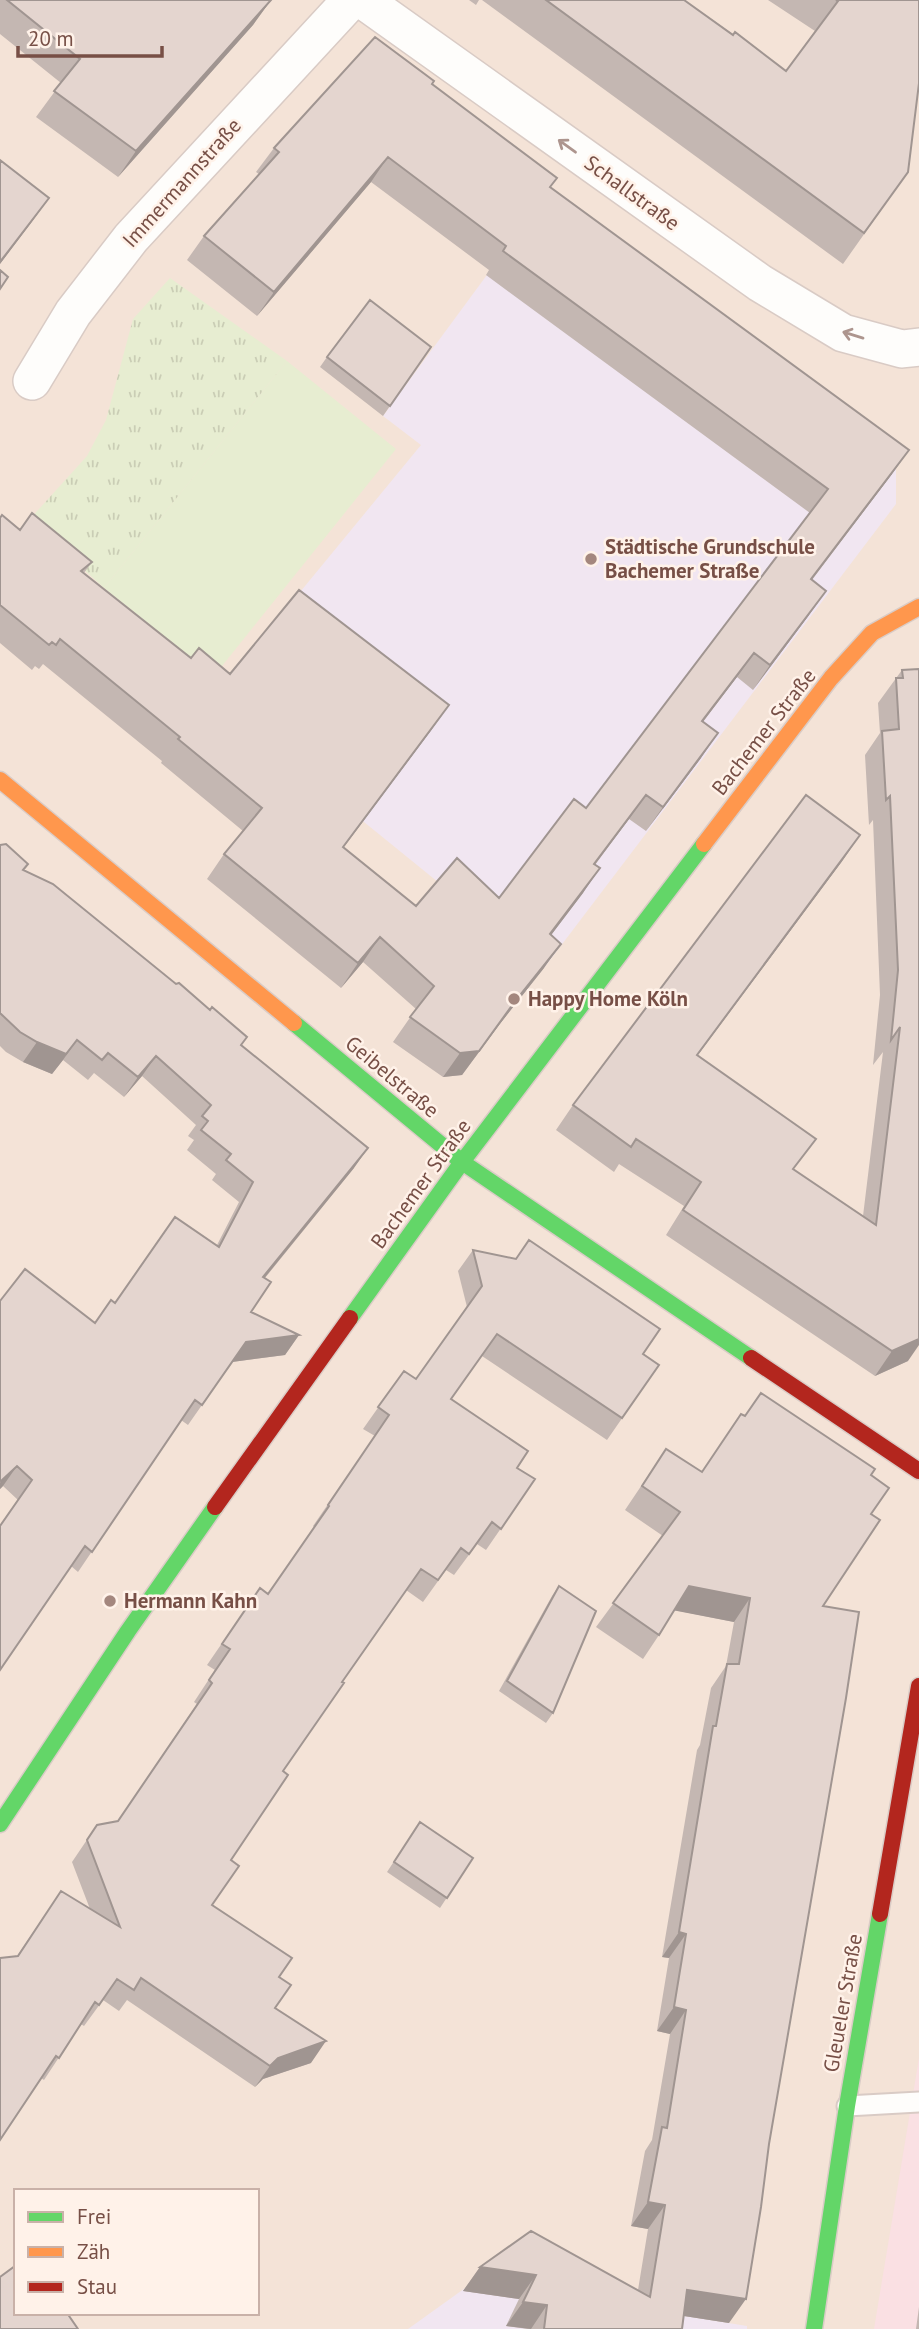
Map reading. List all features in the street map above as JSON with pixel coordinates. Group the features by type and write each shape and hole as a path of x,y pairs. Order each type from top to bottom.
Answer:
{"street":[{"name":"Immermannstraße","path":"32,381 73,313 131,238 351,0"},
{"name":"Schallstraße","path":"363,0 760,284 844,333 902,349 919,347"},
{"name":"Bachemer Straße","path":"0,1824 128,1631 462,1162 831,678 872,633 919,607"},
{"name":"Geibelstraße","path":"0,780 462,1162 919,1471"},
{"name":"Gleueler Straße","path":"814,2329 847,2106 919,1686"}],"lane":[{"path":"847,2106 919,2102"}],"shaded area":[{"path":"0,0 919,0 919,2329 0,2329"},
{"name":"Städtische Grundschule Bachemer Straße","path":"540,203 896,459 896,504 544,968 295,766 282,614 421,445 383,416"},
{"path":"919,2058 919,2329 874,2329"},
{"path":"514,2253 605,2303 747,2326 747,2329 408,2329"}],"green space":[{"path":"170,278 287,361 104,588 29,520 87,456 106,420 133,319"},
{"path":"287,361 396,449 214,676 104,588"}],"building":[{"path":"7,0 271,0 136,151 54,91 80,59"},
{"path":"546,0 684,0 733,35 735,32 786,71 838,1 836,0 919,0 919,83 908,172 864,233"},
{"path":"375,37 434,81 432,84 557,178 550,187 909,450 811,579 826,591 770,665 754,653 702,721 718,733 663,807 646,795 594,864 600,868 550,934 561,944 479,1051 460,1053 410,1017 434,986 380,937 358,963 224,854 262,808 60,639 56,645 52,642 49,645 0,605 0,518 2,515 20,530 32,513 92,562 81,571 191,658 199,648 230,674 299,590 449,705 343,847 416,906 457,858 499,898 574,799 586,808 828,489 503,251 506,246 388,157 274,292 204,236 279,152 274,148"},
{"path":"0,160 49,198 0,262"},
{"path":"0,270 8,277 0,289"},
{"path":"370,300 431,347 390,406 327,357"},
{"path":"919,669 919,1339 892,1351 683,1210 701,1182 636,1139 631,1147 573,1105 806,795 860,835 697,1055 816,1139 793,1169 876,1225 900,1027 891,1040 898,970 890,796 886,800 882,731 899,729 896,678 903,678 902,670"},
{"path":"6,844 28,864 23,870 53,884 176,984 179,983 210,1010 212,1007 247,1037 241,1045 368,1148 263,1277 271,1282 251,1312 299,1335 246,1342 202,1405 195,1400 92,1552 85,1546 0,1670 0,1526 32,1480 17,1466 0,1480 0,1301 25,1269 95,1323 111,1300 115,1303 175,1217 219,1247 253,1182 226,1160 231,1154 201,1130 208,1121 202,1116 211,1105 156,1056 138,1077 108,1053 102,1060 77,1040 66,1054 37,1042 20,1032 0,1013 0,845"},
{"path":"529,1240 660,1329 643,1354 659,1365 622,1418 497,1334 451,1399 528,1451 517,1468 535,1479 501,1529 492,1522 469,1554 461,1548 438,1580 421,1569 283,1771 288,1775 231,1860 239,1866 212,1905 292,1958 279,1977 291,1985 275,2008 326,2041 278,2058 270,2066 141,1978 134,1990 117,1979 99,2005 95,2002 59,2058 56,2056 0,2140 0,1958 18,1956 61,1891 120,1927 87,1840 97,1825 118,1821 212,1683 209,1680 230,1649 222,1644 260,1588 268,1594 389,1415 378,1407 404,1371 416,1379 482,1286 473,1250 516,1259"},
{"path":"761,1393 875,1469 871,1475 889,1488 871,1514 880,1520 823,1606 859,1612 769,2144 746,2299 687,2290 682,2329 544,2329 547,2305 523,2302 536,2275 480,2267 531,2231 650,2297 665,2205 648,2202 662,2127 667,2128 686,2010 674,2007 686,1934 679,1932 713,1726 716,1726 727,1664 739,1664 750,1598 689,1586 659,1635 613,1603 680,1512 642,1486 666,1449 702,1472 741,1414 745,1416"},
{"path":"559,1586 596,1611 553,1713 507,1681"},
{"path":"420,1822 473,1858 447,1898 394,1862"},
{"path":"14,2267 14,2315 68,2315 78,2329 0,2329 0,2277"}],"traffic: fast":[{"path":"350,1318 462,1162 704,844"},
{"path":"294,1023 462,1162 751,1358"},
{"path":"0,1824 128,1631 215,1507"},
{"path":"814,2329 847,2106 880,1914"}],"traffic: slow":[{"path":"704,844 831,678 872,633 919,607"},
{"path":"0,780 294,1023"}],"traffic: jam":[{"path":"215,1507 350,1318"},
{"path":"751,1358 919,1471"},
{"path":"880,1914 919,1686"}],"place":[{"name":"Städtische Grundschule Bachemer Straße","path":"591,559"},
{"name":"Happy Home Köln","path":"514,999"},
{"name":"Hermann Kahn","path":"110,1601"}]}
